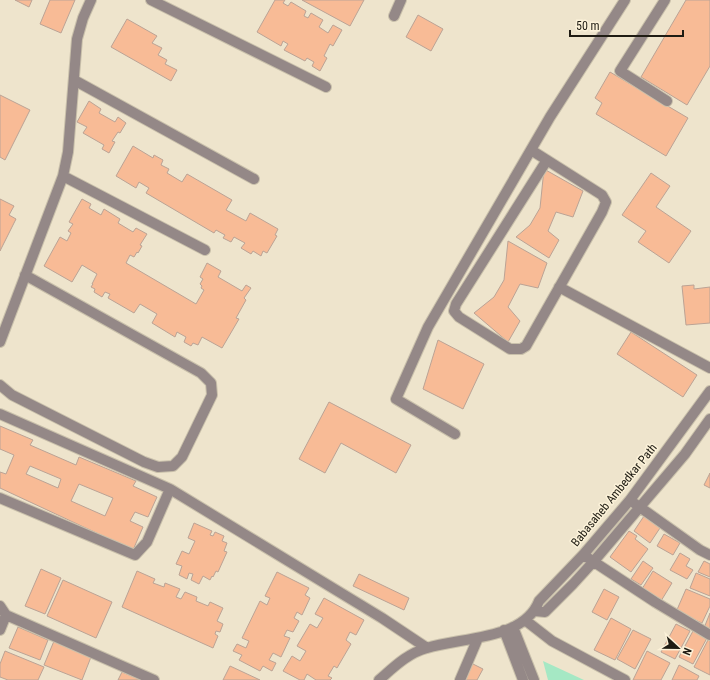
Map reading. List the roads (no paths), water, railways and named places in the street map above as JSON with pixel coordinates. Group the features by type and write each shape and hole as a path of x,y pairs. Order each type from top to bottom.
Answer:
{"street":[{"path":"0,342 63,176 68,152 77,39 83,18 91,0"},
{"path":"150,0 326,87"},
{"path":"394,16 401,0"},
{"path":"455,434 396,399 428,328 550,117 625,0"},
{"path":"665,0 620,71 667,101"},
{"path":"74,80 254,178"},
{"path":"531,150 547,160 602,195 606,202 602,212 526,346 521,349 510,349 459,317 454,311 456,304 547,160"},
{"path":"63,176 205,250"},
{"path":"0,385 12,395 144,462 158,467 173,466 182,457 212,395 211,383 201,373 25,275"},
{"path":"560,287 710,368"},
{"name":"Babasaheb Ambedkar Path","path":"379,680 403,659 427,648 478,638 509,629 525,620 535,611 539,601 583,555 630,500 710,391"},
{"path":"0,414 170,489 382,618 427,648"},
{"name":"Babasaheb Ambedkar Path","path":"535,611 545,612 594,561 685,454 710,419"},
{"path":"0,498 135,555 147,542 170,489"},
{"path":"630,500 710,556"},
{"path":"583,555 655,602 710,635"},
{"path":"0,606 6,615 154,680"},
{"path":"0,630 6,615"},
{"path":"525,620 552,641 625,680"},
{"path":"509,629 522,680"},
{"path":"509,629 534,680"},
{"path":"460,680 478,638"}]}
